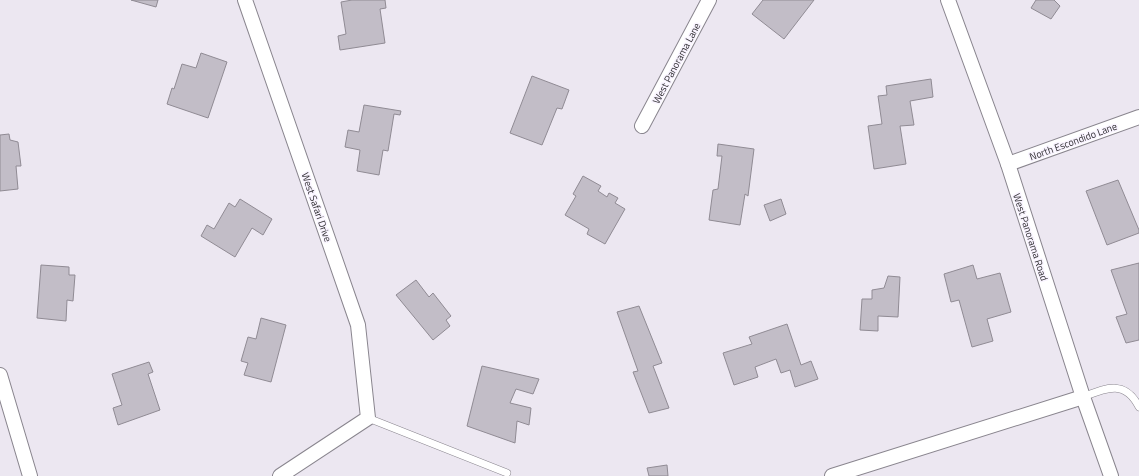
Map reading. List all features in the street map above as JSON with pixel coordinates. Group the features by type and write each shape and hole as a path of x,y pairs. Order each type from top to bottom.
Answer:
{"street":[{"name":"West Safari Drive","path":"244,0 358,325 368,418"},
{"name":"West Panorama Lane","path":"642,126 710,0"},
{"name":"West Panorama Road","path":"948,0 1008,164 1083,397 1111,476"},
{"name":"North Escondido Lane","path":"1008,164 1139,117"},
{"path":"0,375 30,476"},
{"path":"832,476 1083,397"},
{"path":"280,476 368,418"}],"lane":[{"path":"1083,397 1110,388 1118,388 1127,392 1139,407"},
{"path":"368,418 508,473"}],"building":[{"path":"131,0 158,0 156,7"},
{"path":"352,0 385,0 386,8 380,9 385,43 340,50 338,36 346,34 341,2"},
{"path":"763,0 814,0 784,39 752,14"},
{"path":"1036,0 1054,0 1060,6 1051,19 1031,8"},
{"path":"201,53 227,62 208,118 167,104 172,88 174,89 182,64 196,68"},
{"path":"532,76 569,90 562,109 557,108 542,145 510,133"},
{"path":"931,79 933,97 910,101 914,125 900,126 906,164 874,169 868,126 882,124 878,96 887,95 886,86"},
{"path":"364,105 401,111 400,115 394,114 388,151 383,150 379,175 357,171 360,150 345,147 348,130 359,132"},
{"path":"9,134 10,140 18,142 21,166 16,166 18,189 0,191 0,135"},
{"path":"718,144 754,149 748,196 745,194 740,225 709,220 713,190 718,189 722,156 717,156"},
{"path":"583,176 601,186 598,191 607,197 609,193 618,198 615,203 625,209 605,244 587,234 589,229 565,215 576,196 573,194"},
{"path":"1118,180 1139,233 1107,245 1086,191"},
{"path":"240,199 272,219 263,235 252,228 235,257 201,236 207,225 214,229 229,203 235,207"},
{"path":"781,199 786,214 770,221 764,205"},
{"path":"1139,263 1139,340 1126,343 1116,317 1127,314 1111,270"},
{"path":"41,265 69,267 69,275 75,275 73,301 67,300 66,321 37,318"},
{"path":"973,265 977,279 1000,273 1011,312 987,319 993,341 972,347 959,300 951,302 944,274"},
{"path":"888,276 900,277 898,317 878,316 878,331 860,330 862,299 872,299 872,290 884,288"},
{"path":"416,280 429,297 433,293 451,316 446,320 450,326 433,340 396,295"},
{"path":"639,306 662,363 653,366 669,408 649,413 633,372 638,371 617,312"},
{"path":"261,318 286,325 271,382 244,375 248,363 241,361 248,337 256,339"},
{"path":"787,324 801,365 811,361 818,379 795,387 790,370 781,373 776,359 755,367 758,377 734,385 723,353 752,344 749,337"},
{"path":"149,362 153,372 148,374 160,410 118,425 113,408 122,405 112,374"},
{"path":"482,366 539,379 533,394 516,389 510,403 531,408 529,425 517,421 515,443 467,426"},
{"path":"667,465 668,476 649,476 647,468"}]}
